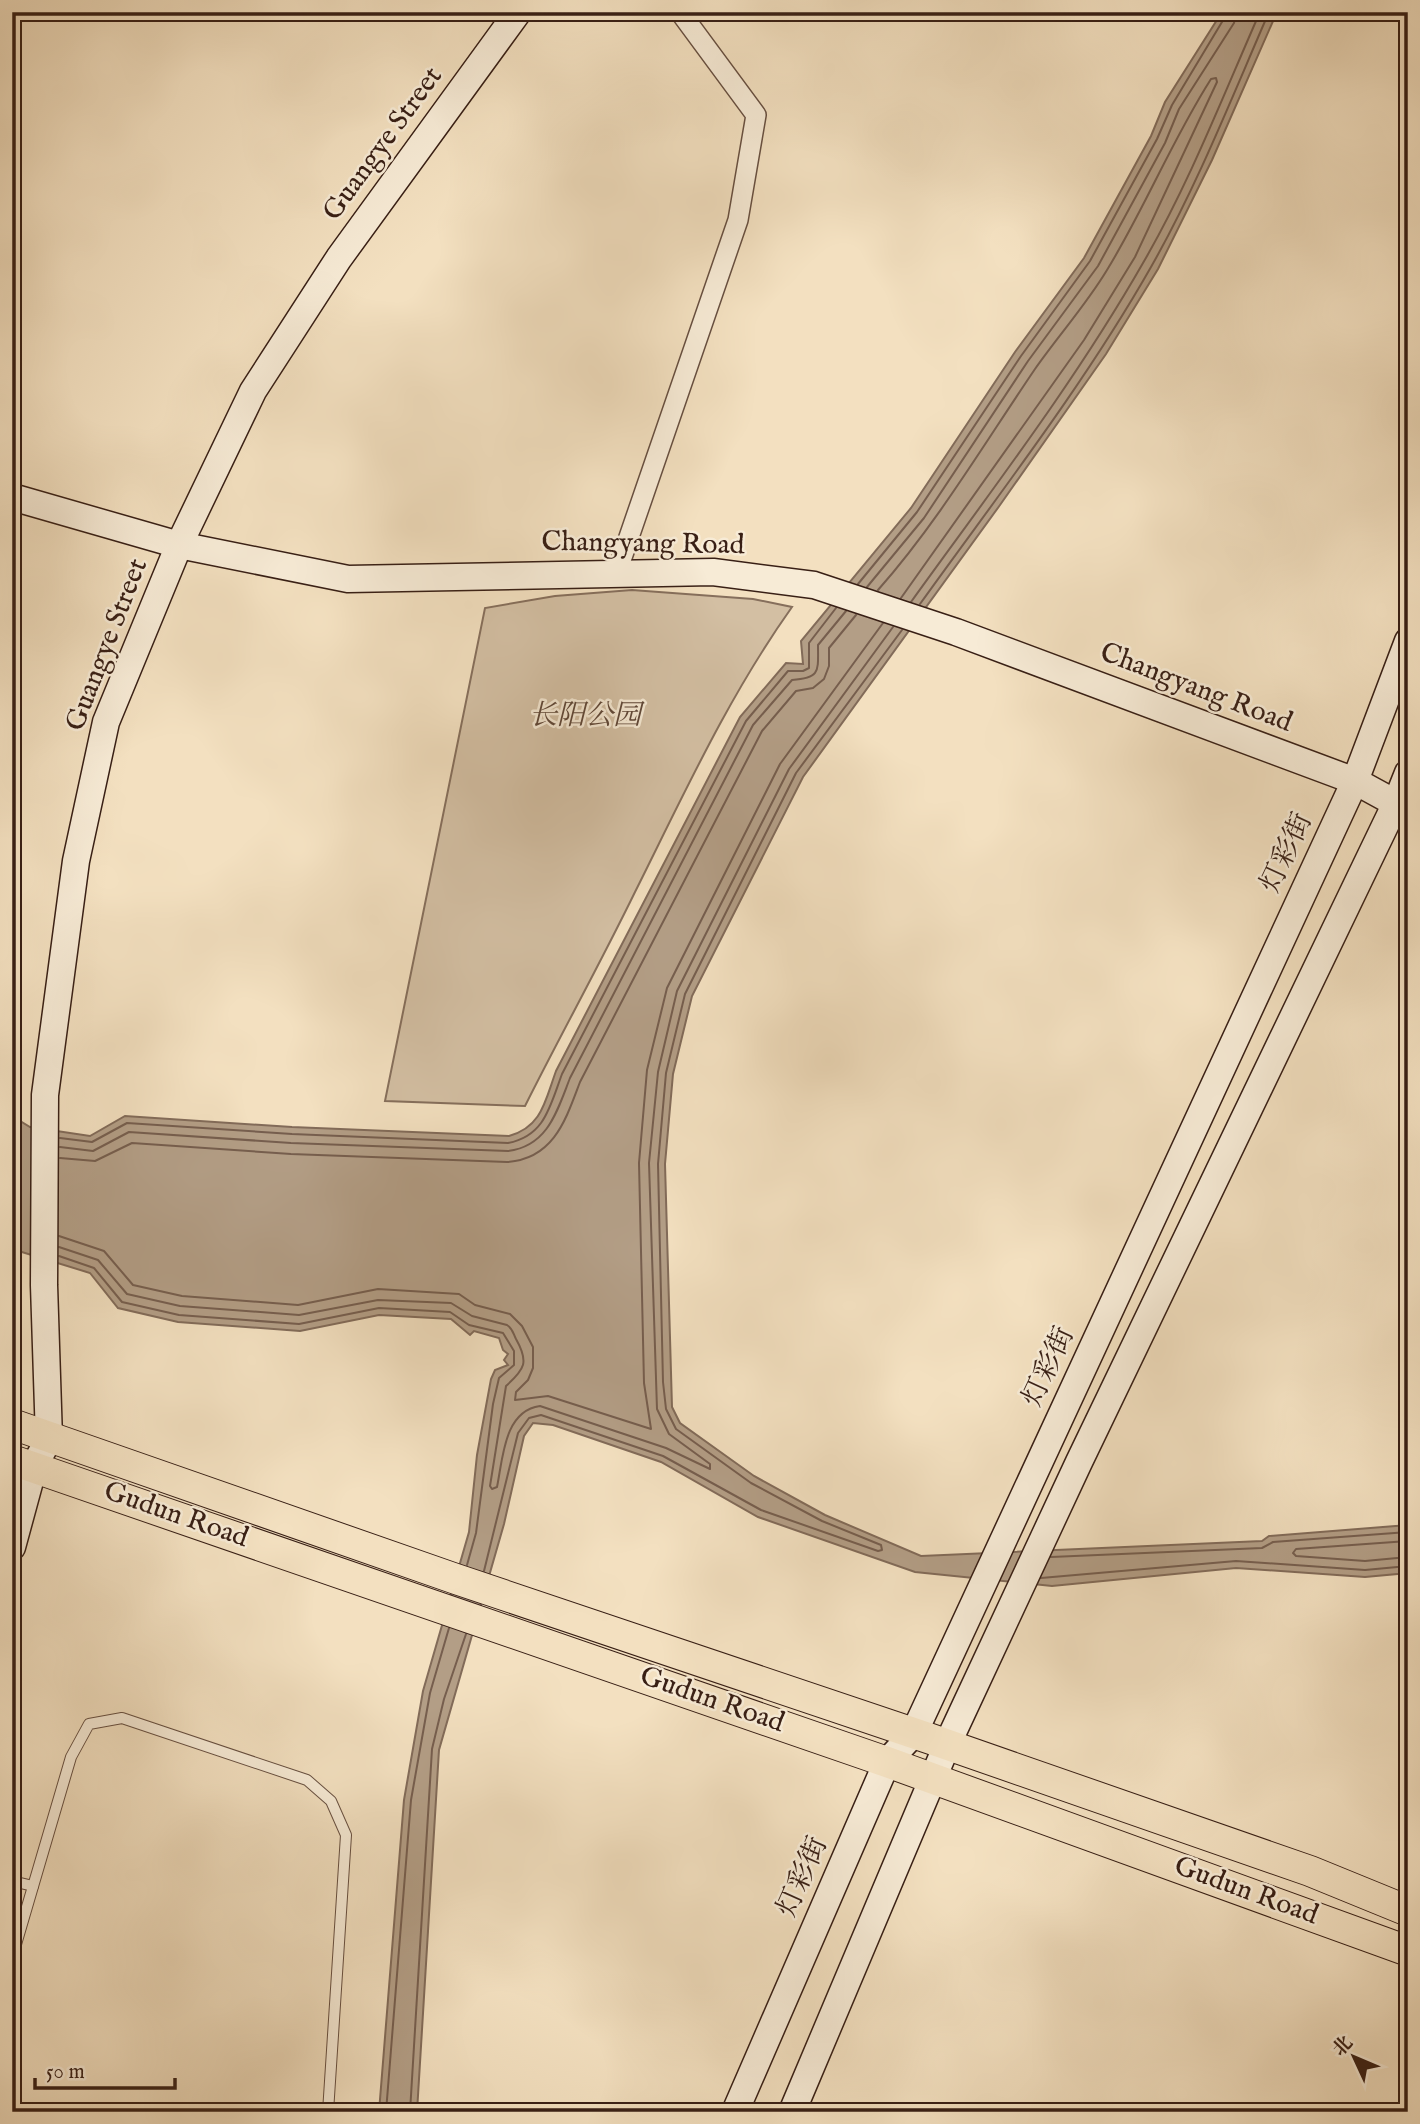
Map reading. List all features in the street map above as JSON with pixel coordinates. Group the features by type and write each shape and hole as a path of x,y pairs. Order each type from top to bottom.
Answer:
{"main road":[{"name":"Gudun Road","path":"12,1424 49,1439 914,1733 1310,1871 1408,1911"},
{"name":"Gudun Road","path":"23,1463 887,1762 1408,1951"}],"street":[{"name":"Guangye Street","path":"49,1439 44,1285 46,1095 76,860 106,722 179,545 253,391 339,258 518,12"},
{"path":"617,572 738,220 756,115 680,12"},
{"name":"Changyang Road","path":"12,497 179,545 348,579 713,572 814,585 956,632 1354,781 1402,807"},
{"name":"灯彩街","path":"735,2112 887,1762 914,1733 1354,781 1408,642"},
{"path":"798,2110 947,1745 1037,1554 1402,807 1408,773"},
{"path":"12,1547 23,1463 49,1439"}],"lane":[{"path":"12,1958 71,1757 89,1724 122,1718 307,1780 331,1801 346,1835 328,2112"},
{"path":"12,1881 33,1886"}],"green space":[{"name":"长阳公园","path":"632,590 753,599 792,607 727,711 525,1106 385,1101 485,608 555,596"}],"water":[{"path":"1222,12 1277,12 1212,160 1158,269 1106,354 803,777 692,996 673,1074 665,1164 672,1407 680,1423 754,1476 825,1515 921,1556 1262,1541 1269,1536 1408,1525 1408,1573 1365,1577 1236,1568 1052,1586 915,1572 758,1517 661,1462 553,1425 533,1423 524,1436 504,1524 439,1750 417,2112 379,2112 404,1800 423,1691 469,1532 477,1455 491,1379 495,1370 508,1365 504,1360 508,1354 503,1350 499,1338 474,1331 470,1335 451,1319 379,1315 300,1331 178,1322 118,1308 90,1273 12,1249 12,1116 30,1127 90,1136 125,1116 292,1127 509,1136 529,1126 541,1111 556,1071 740,717 786,663 803,664 801,641 911,508 1015,352 1084,258 1151,136 1165,102"}]}
